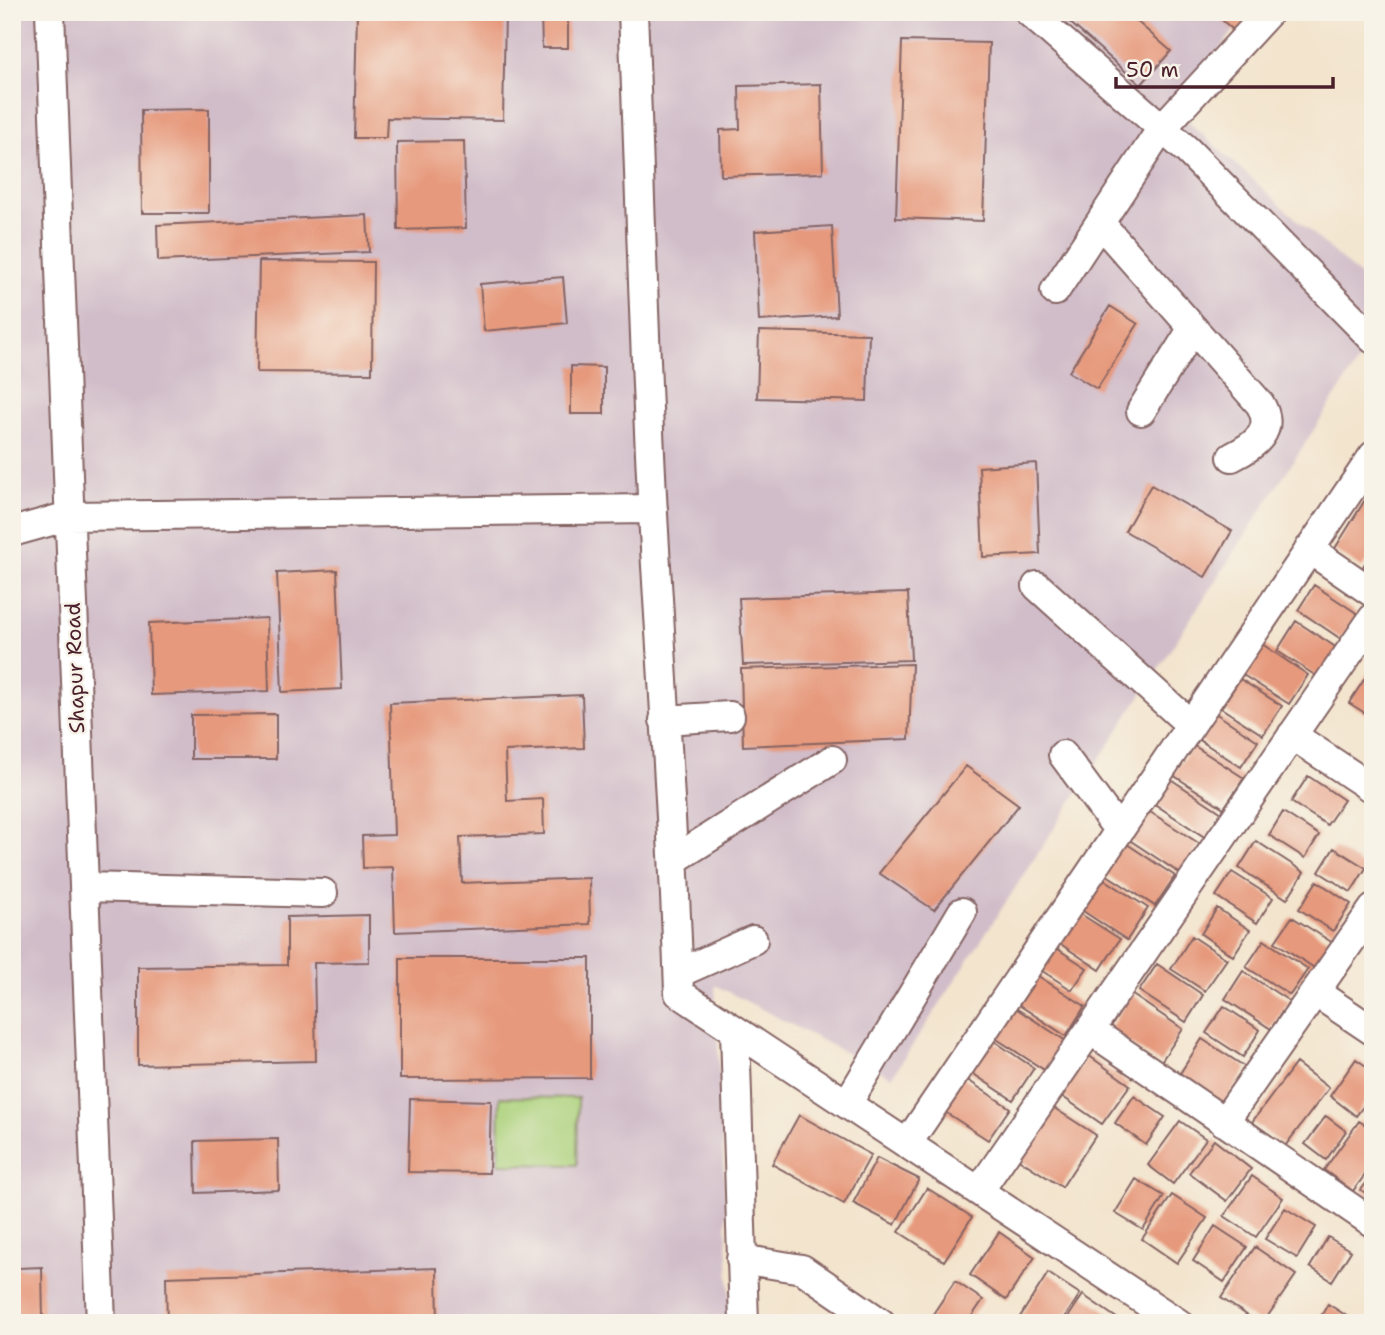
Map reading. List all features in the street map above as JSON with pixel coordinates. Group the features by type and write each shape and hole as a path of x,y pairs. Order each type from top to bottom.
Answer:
{"street":[{"name":"Shapur Road","path":"50,12 101,1323"},
{"path":"633,12 653,509 664,720 675,859 679,993 1178,1323"},
{"path":"1029,12 1187,150 1373,339"},
{"path":"1055,291 1100,223 1155,122 1269,12"},
{"path":"1100,223 1260,404 1265,413 1266,425 1260,438 1250,448 1232,457"},
{"path":"1141,411 1193,328"},
{"path":"907,1144 1373,456"},
{"path":"12,532 69,516 653,509"},
{"path":"1309,549 1373,593"},
{"path":"1037,586 1191,725"},
{"path":"979,1191 1373,618"},
{"path":"664,720 730,716"},
{"path":"1292,735 1373,789"},
{"path":"1063,755 1119,831"},
{"path":"675,859 832,760"},
{"path":"84,887 323,893"},
{"path":"1224,1122 1373,909"},
{"path":"847,1104 962,912"},
{"path":"679,973 752,940"},
{"path":"1315,992 1373,1031"},
{"path":"735,1030 744,1323"},
{"path":"1090,1030 1373,1223"},
{"path":"741,1259 802,1269 881,1323"}],"shaded area":[{"path":"12,12 1248,12 1174,109 1373,288 1373,339 892,1077 715,985 731,1323 12,1323"}],"green space":[{"path":"500,1097 578,1098 577,1165 499,1164"}],"building":[{"path":"357,12 505,12 503,120 387,118 386,138 354,138"},
{"path":"541,12 568,12 568,48 542,48"},
{"path":"1058,12 1126,12 1171,51 1141,85"},
{"path":"1213,12 1261,12 1240,36"},
{"path":"902,41 989,43 983,221 896,218"},
{"path":"821,84 823,173 721,176 720,130 740,129 739,86"},
{"path":"209,109 209,213 142,213 141,110"},
{"path":"464,141 466,228 398,230 397,142"},
{"path":"367,215 369,252 158,261 157,225"},
{"path":"832,226 837,316 759,321 755,231"},
{"path":"259,261 373,262 372,373 257,372"},
{"path":"563,277 567,323 484,331 480,284"},
{"path":"1110,306 1138,324 1097,389 1069,372"},
{"path":"759,331 869,334 867,401 757,398"},
{"path":"571,366 604,367 604,414 571,414"},
{"path":"1036,463 1040,554 983,557 979,467"},
{"path":"1151,485 1232,531 1205,577 1125,531"},
{"path":"1365,500 1373,505 1373,551 1362,568 1334,550"},
{"path":"337,570 342,689 282,692 277,573"},
{"path":"1314,585 1358,614 1341,639 1298,610"},
{"path":"908,593 911,660 743,665 739,598"},
{"path":"267,618 269,691 151,695 149,623"},
{"path":"1296,621 1340,650 1321,679 1277,651"},
{"path":"1262,644 1308,675 1289,704 1243,675"},
{"path":"912,664 909,739 743,746 741,669"},
{"path":"1369,672 1373,675 1373,718 1349,703"},
{"path":"1240,679 1282,706 1263,735 1221,708"},
{"path":"582,695 584,748 505,751 507,801 543,799 544,834 460,837 462,883 589,878 590,924 395,932 393,867 363,868 362,836 394,835 390,703"},
{"path":"1215,713 1258,741 1241,767 1198,739"},
{"path":"276,714 276,759 191,759 191,715"},
{"path":"1193,745 1244,778 1224,808 1173,775"},
{"path":"966,766 1019,805 934,910 879,873"},
{"path":"1308,776 1344,800 1327,825 1291,802"},
{"path":"1169,778 1222,813 1206,838 1153,803"},
{"path":"1147,810 1200,844 1181,874 1128,839"},
{"path":"1283,812 1319,835 1305,858 1269,835"},
{"path":"1256,841 1304,872 1287,899 1239,868"},
{"path":"1124,842 1175,876 1155,906 1104,873"},
{"path":"1334,848 1366,868 1351,892 1319,872"},
{"path":"1232,872 1273,898 1257,923 1216,896"},
{"path":"1098,875 1148,908 1127,940 1077,907"},
{"path":"1317,881 1351,904 1333,931 1299,909"},
{"path":"1217,908 1250,930 1233,956 1201,934"},
{"path":"1079,913 1120,939 1100,970 1059,943"},
{"path":"369,915 369,962 314,963 316,1061 138,1065 138,967 287,965 287,917"},
{"path":"1292,917 1333,943 1316,969 1275,942"},
{"path":"1192,936 1227,959 1205,991 1171,969"},
{"path":"1264,940 1308,969 1290,995 1246,967"},
{"path":"1053,946 1087,968 1072,990 1039,969"},
{"path":"400,958 590,958 590,1078 400,1079"},
{"path":"1157,964 1203,995 1186,1022 1139,991"},
{"path":"1243,971 1289,1001 1271,1029 1225,999"},
{"path":"1035,974 1085,1006 1066,1036 1016,1003"},
{"path":"1131,994 1183,1029 1160,1063 1109,1030"},
{"path":"1224,1006 1260,1030 1243,1057 1206,1033"},
{"path":"1014,1007 1066,1041 1046,1071 995,1038"},
{"path":"12,1029 16,1029 15,1098 12,1098"},
{"path":"988,1037 1034,1068 1013,1100 966,1069"},
{"path":"1202,1039 1247,1068 1224,1104 1179,1075"},
{"path":"1088,1055 1130,1085 1102,1124 1060,1095"},
{"path":"1356,1059 1373,1071 1373,1093 1356,1116 1330,1096"},
{"path":"1296,1063 1329,1088 1285,1146 1252,1122"},
{"path":"960,1075 1010,1108 988,1140 939,1108"},
{"path":"1134,1096 1165,1117 1146,1145 1115,1123"},
{"path":"410,1099 491,1101 489,1173 408,1172"},
{"path":"1051,1106 1096,1135 1062,1187 1017,1158"},
{"path":"799,1115 871,1155 844,1204 772,1164"},
{"path":"1326,1116 1346,1131 1326,1160 1305,1144"},
{"path":"1180,1121 1206,1139 1173,1184 1148,1165"},
{"path":"1359,1121 1373,1130 1373,1164 1353,1191 1324,1170"},
{"path":"278,1139 279,1190 196,1193 195,1141"},
{"path":"1214,1140 1251,1169 1227,1201 1189,1173"},
{"path":"877,1158 919,1179 895,1225 853,1203"},
{"path":"1373,1174 1373,1198 1361,1190"},
{"path":"1252,1176 1283,1198 1256,1237 1224,1216"},
{"path":"1136,1179 1164,1196 1143,1230 1115,1213"},
{"path":"927,1188 972,1217 944,1261 899,1232"},
{"path":"1172,1195 1207,1218 1177,1263 1142,1239"},
{"path":"1285,1208 1316,1227 1297,1258 1265,1239"},
{"path":"12,1223 17,1223 18,1268 42,1267 43,1323 12,1323"},
{"path":"1215,1226 1247,1247 1224,1282 1193,1261"},
{"path":"999,1232 1035,1257 1006,1300 970,1275"},
{"path":"1328,1237 1351,1251 1332,1281 1310,1267"},
{"path":"1255,1247 1296,1275 1263,1323 1221,1298"},
{"path":"437,1268 438,1323 167,1323 166,1277"},
{"path":"1048,1273 1080,1294 1061,1323 1023,1323 1018,1320"},
{"path":"955,1281 983,1300 967,1323 927,1323"},
{"path":"1083,1295 1124,1323 1064,1323"},
{"path":"1328,1304 1358,1323 1317,1323"}]}
